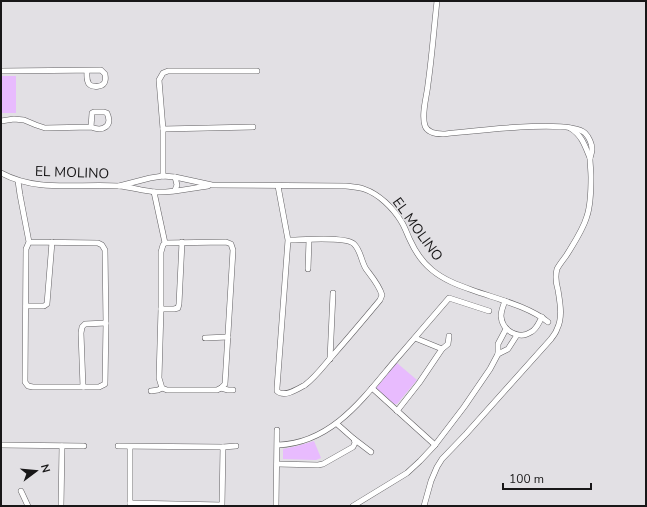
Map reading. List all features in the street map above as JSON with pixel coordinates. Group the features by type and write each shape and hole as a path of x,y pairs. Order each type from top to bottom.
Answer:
{"street":[{"path":"424,506 431,481 437,466 442,459 466,434 550,339 557,329 560,303 556,278 557,269 576,241 583,227 587,216 590,198 591,179 590,158 582,139 577,133 568,127 520,127 443,134 436,134 427,129 423,118 437,1"},
{"path":"1,71 87,71"},
{"path":"163,176 163,129 160,80 163,73 168,71 257,71"},
{"path":"1,121 14,119 24,120 36,126 45,128 91,127"},
{"path":"163,129 253,127"},
{"name":"EL MOLINO","path":"1,173 18,181 52,186 150,186 175,190 212,185 346,186 358,188 370,192 385,202 401,221 415,249 423,261 442,278 460,286 505,301 542,317 548,322"},
{"name":"EL MOLINO","path":"119,186 150,186 163,176 212,185"},
{"path":"175,177 177,185 175,190"},
{"path":"18,181 29,242 26,249 25,382 28,386 33,387 99,387 105,384 105,250 102,245 98,243 29,242"},
{"path":"150,186 166,243"},
{"path":"278,186 288,240 277,391 279,393 286,394 304,385 318,372 380,300 382,295 381,290 366,268 358,249 351,241 341,239 288,240"},
{"path":"308,269 309,240"},
{"path":"26,306 44,306 47,304 52,242"},
{"path":"161,309 178,308 182,242"},
{"path":"151,391 162,388 167,390 218,390 225,384 233,250 231,244 226,242 182,242 166,243 162,245 159,378 162,388"},
{"path":"330,359 333,293"},
{"path":"278,445 299,441 325,431 356,407 449,298 488,311"},
{"path":"505,301 501,316 503,324 506,329 517,335 524,335 533,331 537,327 542,317"},
{"path":"83,387 82,327 85,324 106,323"},
{"path":"353,506 407,473 435,444 490,369 498,354 498,344 506,329"},
{"path":"498,354 508,349 517,335"},
{"path":"397,410 419,383 442,349 448,344 449,336"},
{"path":"205,338 228,337"},
{"path":"415,338 442,349"},
{"path":"221,388 233,390"},
{"path":"372,388 435,444"},
{"path":"336,424 371,452"},
{"path":"276,506 278,464 277,430"},
{"path":"278,464 323,464 353,447 355,443 354,439"},
{"path":"1,445 84,446"},
{"path":"61,506 62,446"},
{"path":"118,446 236,446"},
{"path":"130,447 130,505 222,504 223,447"},
{"path":"21,492 28,506"}],"shaded area":[{"path":"1,76 16,76 16,113 1,113"},
{"path":"397,363 417,380 397,404 394,404 376,388"},
{"path":"314,441 321,458 316,460 283,459 283,449"}]}
